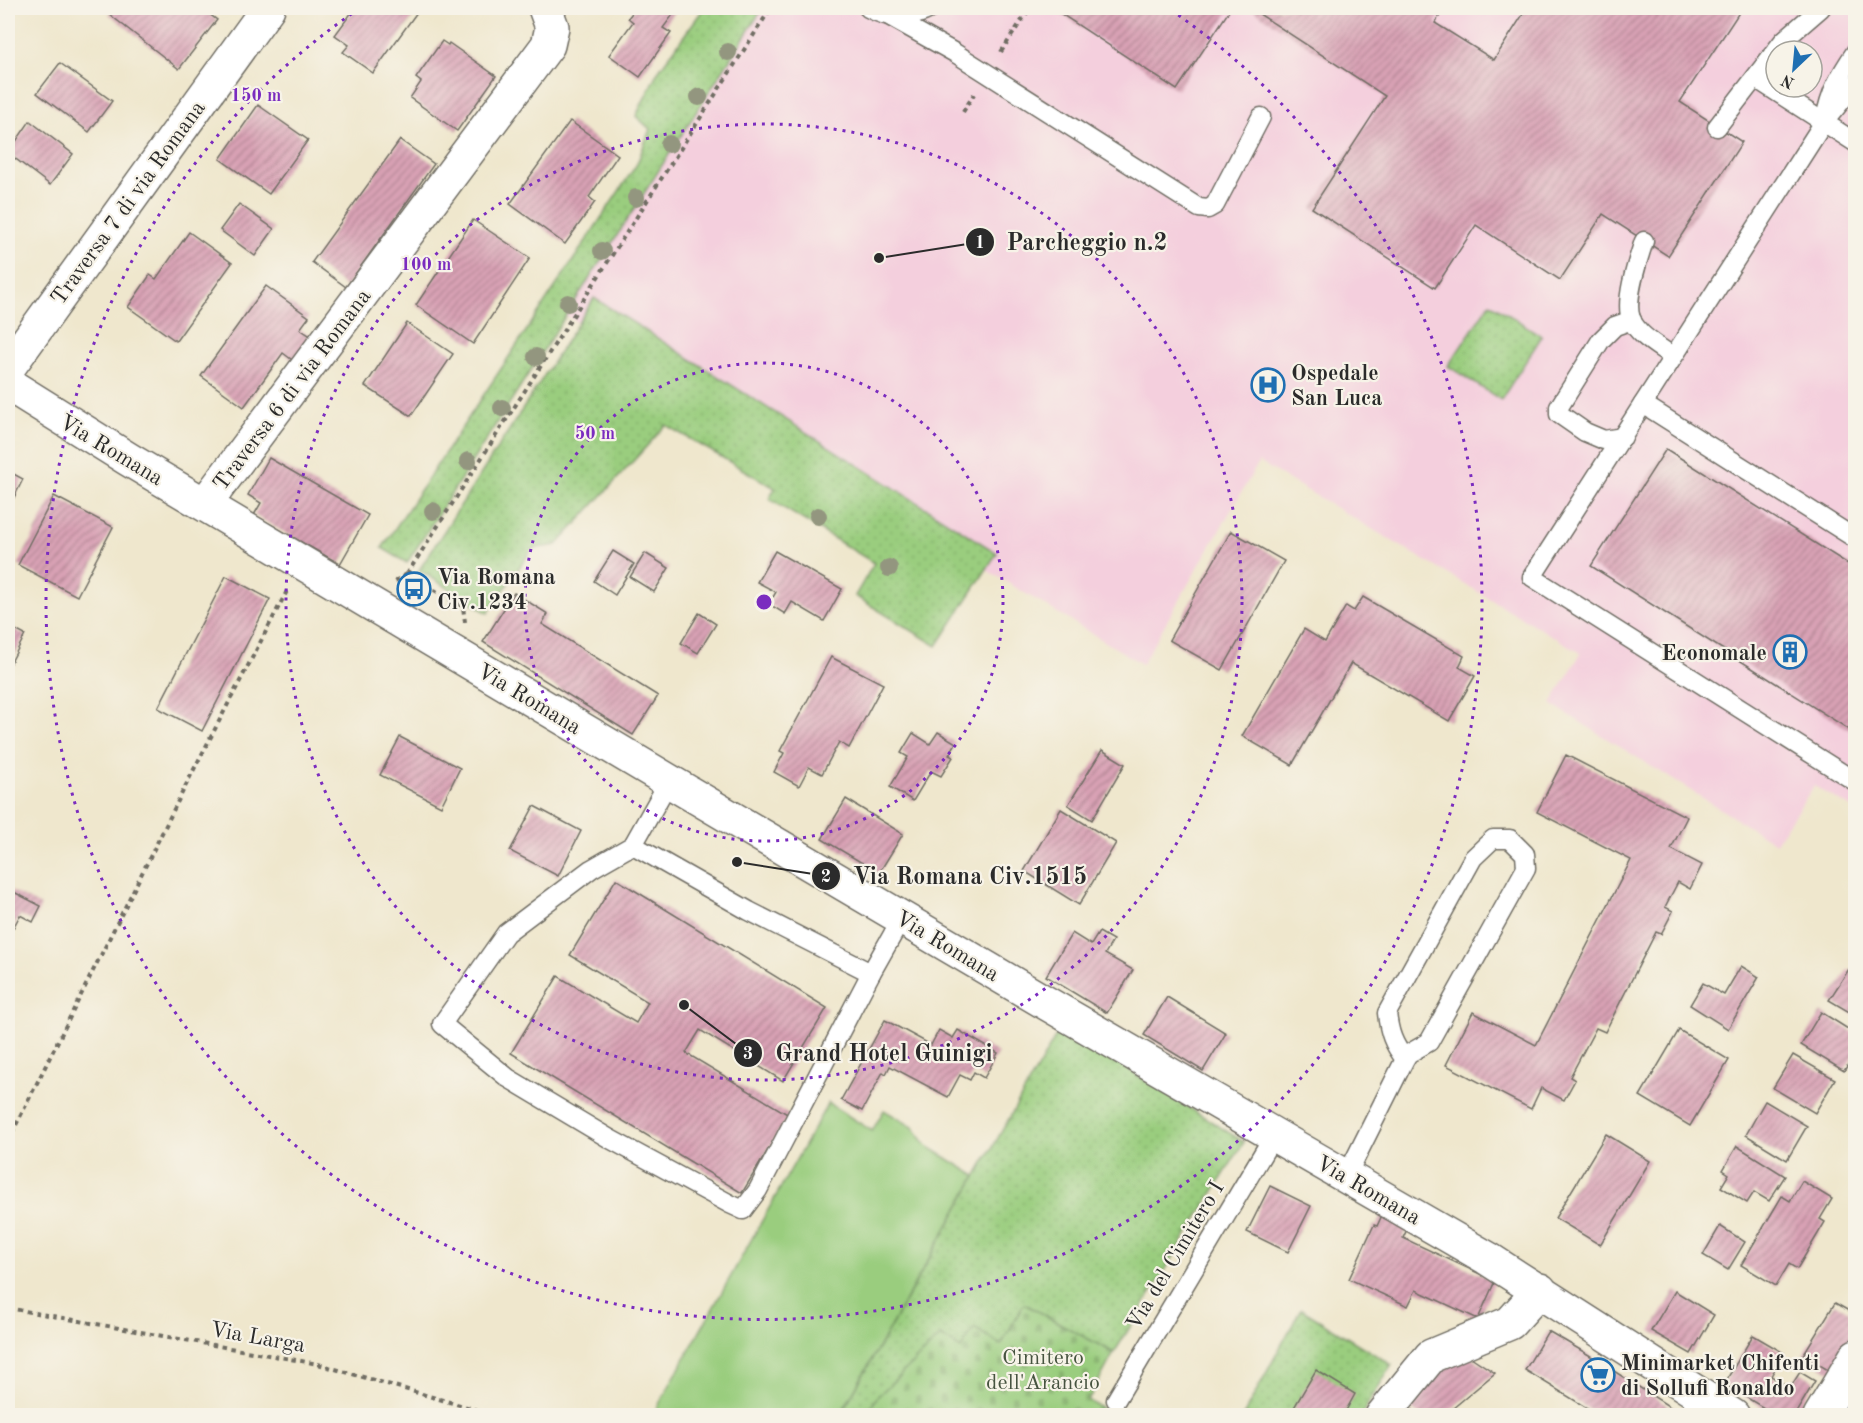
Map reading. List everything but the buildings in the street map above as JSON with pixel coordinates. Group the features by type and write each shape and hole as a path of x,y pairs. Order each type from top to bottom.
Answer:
{"main road":[{"name":"Traversa 7 di via Romana","path":"8,368 268,8"},
{"name":"Traversa 6 di via Romana","path":"205,504 548,45 552,27 545,8"},
{"name":"Via Romana","path":"8,384 301,563 669,781 1274,1135 1347,1175 1540,1290 1733,1416"},
{"path":"1382,1416 1431,1356 1510,1323 1540,1290"},
{"path":"1820,1416 1856,1356"}],"lane":[{"path":"868,8 889,16 955,53 1199,208 1208,209 1215,205 1261,117"},
{"path":"889,16 918,15 932,8 932,22 942,40 955,53"},
{"path":"1717,127 1784,40 1821,8"},
{"path":"1824,122 1834,85 1856,51"},
{"path":"1755,78 1856,143"},
{"path":"1856,83 1824,122 1532,577 1856,782"},
{"path":"1644,240 1635,273 1630,312 1632,320 1643,335 1673,357"},
{"path":"1623,437 1604,440 1585,432 1559,414 1558,407 1601,340 1615,326 1632,320"},
{"path":"1643,404 1856,539"},
{"path":"669,781 633,845 591,869 506,933 442,1024 508,1078 610,1139 743,1210 758,1190 902,918"},
{"path":"1347,1175 1405,1059 1408,1054 1429,1042 1526,867 1525,854 1510,839 1493,839 1473,858 1387,1013 1389,1031 1396,1047 1405,1059"},
{"path":"633,845 749,911 871,973"},
{"name":"Via del Cimitero I","path":"1116,1400 1274,1135"}],"path":[{"path":"407,573 771,8"},
{"path":"8,1141 190,777 301,563"},
{"name":"Via Larga","path":"8,1308 318,1364 498,1416"}],"shaded area":[{"name":"Ospedale San Luca","path":"752,8 1855,8 1855,810 1814,786 1775,843 1551,704 1581,653 1259,462 1142,664 552,307"}],"green space":[{"path":"704,8 763,8 407,563 382,548 637,164 650,129 636,116 657,73"},
{"path":"594,298 997,553 937,646 855,596 874,563 769,499 775,488 666,425 557,545 532,549 488,613 419,570"},
{"path":"1490,303 1542,336 1501,400 1448,366"},
{"path":"1061,1027 1244,1142 1114,1353 1024,1304 1001,1345 961,1349 877,1397 867,1415 840,1416"},
{"path":"828,1103 872,1131 884,1110 913,1127 927,1146 976,1176 840,1415 653,1415"},
{"name":"Cimitero dell'Arancio","path":"1024,1304 1114,1353 1088,1401 1115,1415 867,1415 877,1397 941,1336 961,1349 974,1328 1001,1345"},
{"path":"1301,1309 1392,1365 1361,1415 1243,1416"}],"place":[{"name":"Parcheggio n.2","path":"879,258"},
{"name":"Ospedale San Luca","path":"1268,385"},
{"name":"Via Romana Civ.1234","path":"414,589"},
{"name":"Economale","path":"1790,652"},
{"name":"Via Romana Civ.1515","path":"737,862"},
{"name":"Grand Hotel Guinigi","path":"684,1005"},
{"name":"Minimarket Chifenti di Sollufi Ronaldo","path":"1598,1375"}]}
